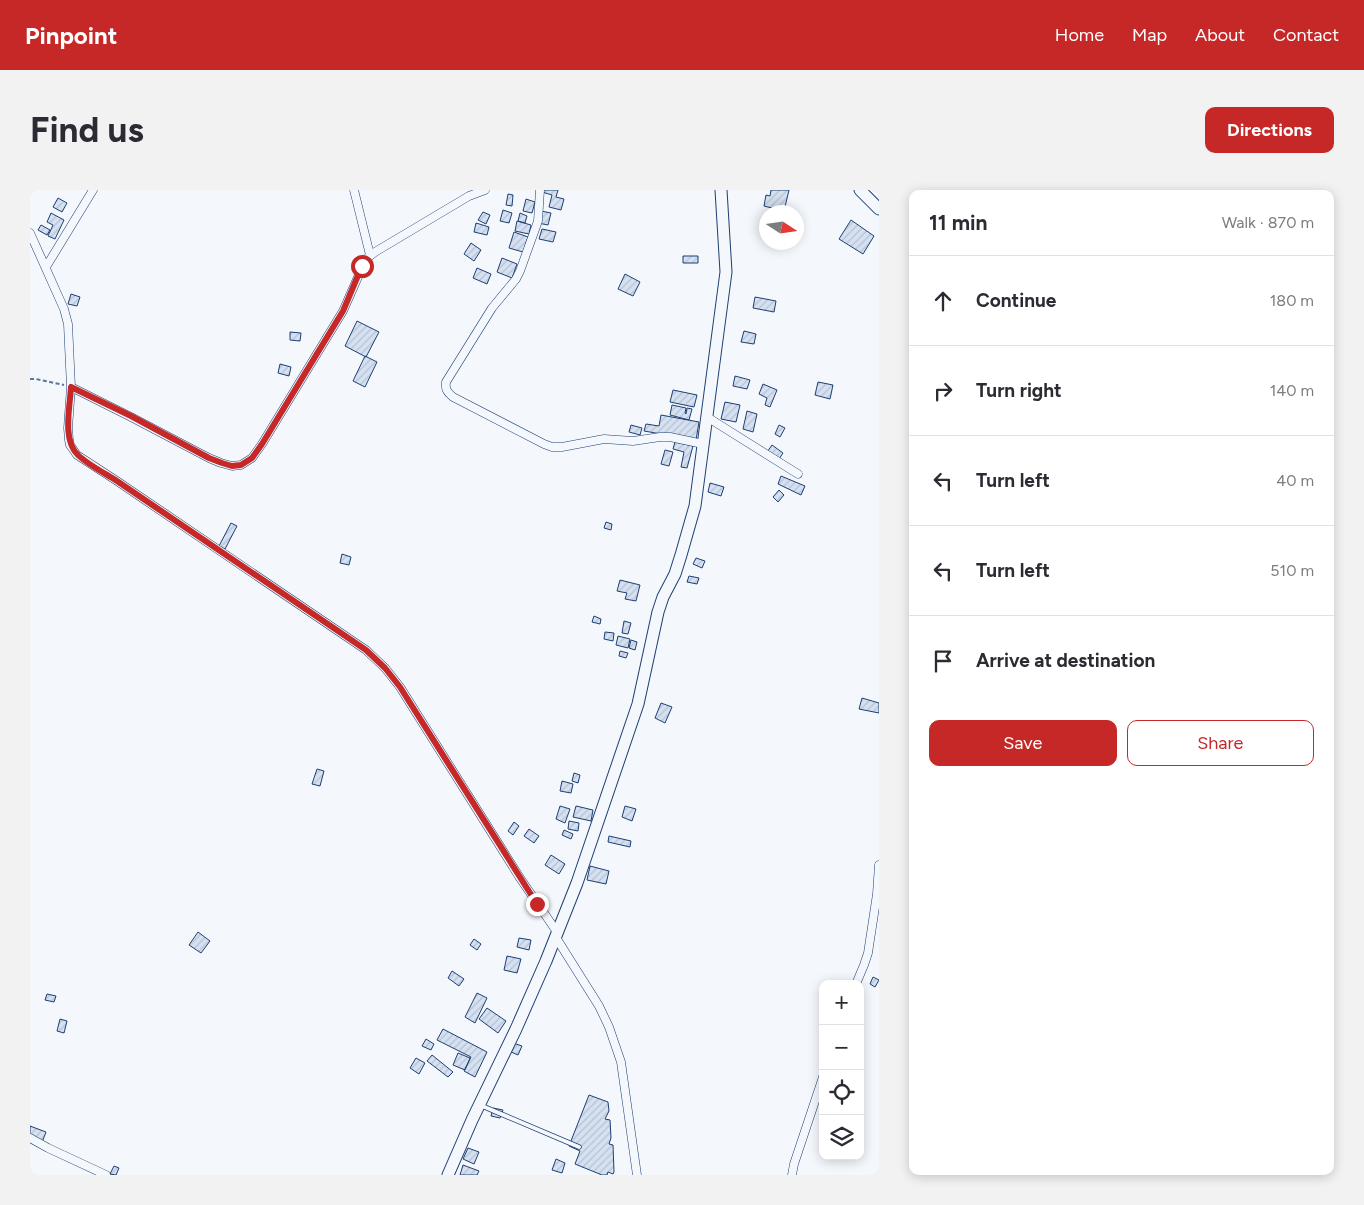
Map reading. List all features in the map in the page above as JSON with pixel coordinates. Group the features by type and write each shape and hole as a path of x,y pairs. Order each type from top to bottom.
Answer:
{"street":[{"path":"46,267 93,190"},
{"path":"354,190 370,255"},
{"path":"71,387 131,416 209,458 232,466 241,465 252,458 262,444 343,311 362,266 370,255 469,196 485,190"},
{"path":"540,190 538,221 520,271 516,279 492,308 446,382 445,388 447,393 535,440 552,447 562,447 604,439 633,441 660,437 676,438 703,444"},
{"path":"448,1175 546,961 576,884 638,704 658,612 675,574 695,506 726,272 721,190"},
{"path":"860,190 879,209"},
{"path":"30,233 64,309 68,324 71,387 68,428 70,445 77,455 366,650 385,668 400,687 556,934 610,1027 621,1062 638,1175"},
{"path":"706,417 798,474"},
{"path":"858,980 868,953 877,894 879,865"},
{"path":"792,1175 819,1088"},
{"path":"30,1138 106,1175"}],"lane":[{"path":"480,1105 579,1147"}],"path":[{"path":"30,379 62,385"}],"building":[{"path":"543,190 558,190 556,197 564,199 561,210 549,207 552,195 542,192"},
{"path":"771,190 789,190 785,205 764,205 766,195 770,196"},
{"path":"508,194 513,195 512,206 506,205"},
{"path":"58,198 67,203 62,212 53,207"},
{"path":"526,199 535,202 532,213 523,211"},
{"path":"503,210 512,213 509,223 500,221"},
{"path":"541,211 551,213 548,225 538,223"},
{"path":"483,212 490,215 486,224 478,220"},
{"path":"51,213 64,220 55,239 48,236 53,225 47,222"},
{"path":"520,213 527,216 525,223 518,221"},
{"path":"851,220 874,236 863,254 839,239"},
{"path":"517,221 531,225 529,234 515,231"},
{"path":"476,223 489,227 487,235 474,232"},
{"path":"41,225 50,230 47,235 38,230"},
{"path":"542,229 556,232 553,242 539,239"},
{"path":"514,232 528,237 523,252 509,248"},
{"path":"471,243 481,250 474,261 464,254"},
{"path":"683,256 698,256 698,263 683,263"},
{"path":"502,258 517,264 512,278 497,272"},
{"path":"477,268 491,274 487,284 473,278"},
{"path":"625,274 640,282 633,296 618,289"},
{"path":"71,294 80,297 77,306 68,304"},
{"path":"755,297 776,301 774,312 753,308"},
{"path":"357,321 379,332 366,357 345,346"},
{"path":"744,331 756,334 754,344 741,342"},
{"path":"290,332 301,333 300,341 290,340"},
{"path":"365,356 377,362 365,387 353,381"},
{"path":"280,364 291,367 289,376 278,373"},
{"path":"735,376 750,380 747,389 733,386"},
{"path":"818,382 833,385 830,399 815,395"},
{"path":"763,384 777,390 770,407 765,405 767,398 759,394"},
{"path":"673,390 697,395 694,407 670,402"},
{"path":"725,402 740,405 736,422 721,419"},
{"path":"672,405 686,408 686,414 687,408 692,409 689,420 670,415"},
{"path":"747,411 757,414 753,432 743,429"},
{"path":"661,415 699,422 696,440 644,431 646,424 659,426"},
{"path":"631,425 642,428 640,435 629,432"},
{"path":"779,425 785,428 780,437 775,434"},
{"path":"675,442 693,446 687,468 681,467 684,452 673,449"},
{"path":"772,445 783,453 777,462 765,455"},
{"path":"665,450 673,452 669,466 661,464"},
{"path":"781,476 805,486 801,495 778,484"},
{"path":"710,483 724,487 721,496 708,492"},
{"path":"779,490 784,495 778,502 773,497"},
{"path":"606,522 612,524 611,530 604,528"},
{"path":"231,523 237,526 225,549 219,546"},
{"path":"342,554 351,557 349,565 340,563"},
{"path":"696,558 705,561 702,568 693,564"},
{"path":"689,576 699,578 697,584 687,582"},
{"path":"620,580 640,585 636,601 625,599 627,593 617,591"},
{"path":"594,616 601,619 600,624 592,622"},
{"path":"624,621 631,623 628,634 622,633"},
{"path":"605,632 614,633 613,641 604,639"},
{"path":"618,636 630,639 628,648 616,645"},
{"path":"631,640 637,642 635,650 629,648"},
{"path":"620,651 628,653 626,658 619,656"},
{"path":"862,698 879,703 879,713 859,709"},
{"path":"661,703 672,707 665,723 655,718"},
{"path":"317,769 324,771 320,786 312,784"},
{"path":"574,773 580,775 578,783 572,781"},
{"path":"562,781 573,784 571,793 560,791"},
{"path":"560,806 570,809 565,823 556,819"},
{"path":"576,806 593,810 591,821 573,817"},
{"path":"625,806 636,809 632,821 622,817"},
{"path":"569,821 579,823 578,831 568,829"},
{"path":"514,822 519,826 513,835 508,831"},
{"path":"529,829 539,836 534,843 524,836"},
{"path":"564,830 573,834 571,839 562,835"},
{"path":"609,836 631,841 630,847 608,842"},
{"path":"551,855 565,864 559,874 545,865"},
{"path":"590,866 609,871 606,884 587,880"},
{"path":"198,932 210,941 201,953 189,945"},
{"path":"519,938 531,940 529,950 517,947"},
{"path":"474,939 481,944 477,950 470,945"},
{"path":"507,956 521,959 517,973 504,970"},
{"path":"452,971 464,979 459,986 448,978"},
{"path":"873,977 879,980 875,987 870,984"},
{"path":"477,993 487,998 475,1023 465,1017"},
{"path":"47,994 56,996 54,1002 45,1000"},
{"path":"487,1008 506,1021 498,1033 479,1019"},
{"path":"60,1019 67,1021 64,1033 57,1031"},
{"path":"443,1029 487,1052 475,1077 464,1071 471,1057 437,1040"},
{"path":"426,1039 434,1044 431,1050 422,1046"},
{"path":"513,1043 522,1046 518,1055 509,1051"},
{"path":"458,1053 470,1058 465,1070 453,1065"},
{"path":"432,1055 453,1072 448,1077 427,1061"},
{"path":"416,1058 425,1063 419,1074 410,1068"},
{"path":"589,1095 608,1102 609,1111 605,1119 610,1120 611,1138 609,1144 613,1145 613,1174 608,1172 607,1175 602,1175 575,1164 580,1151 569,1146"},
{"path":"493,1108 503,1110 500,1118 491,1116"},
{"path":"30,1126 46,1132 41,1145 30,1141"},
{"path":"468,1148 479,1152 474,1164 463,1159"},
{"path":"556,1159 565,1163 562,1173 552,1170"},
{"path":"463,1165 479,1171 477,1175 460,1175"},
{"path":"114,1166 119,1168 116,1175 110,1174"}],"route":[{"path":"362,266 343,311 262,444 252,458 241,465 232,466 209,458 131,416 71,387 68,428 70,445 77,455 366,650 385,668 400,687 537,904"}]}
